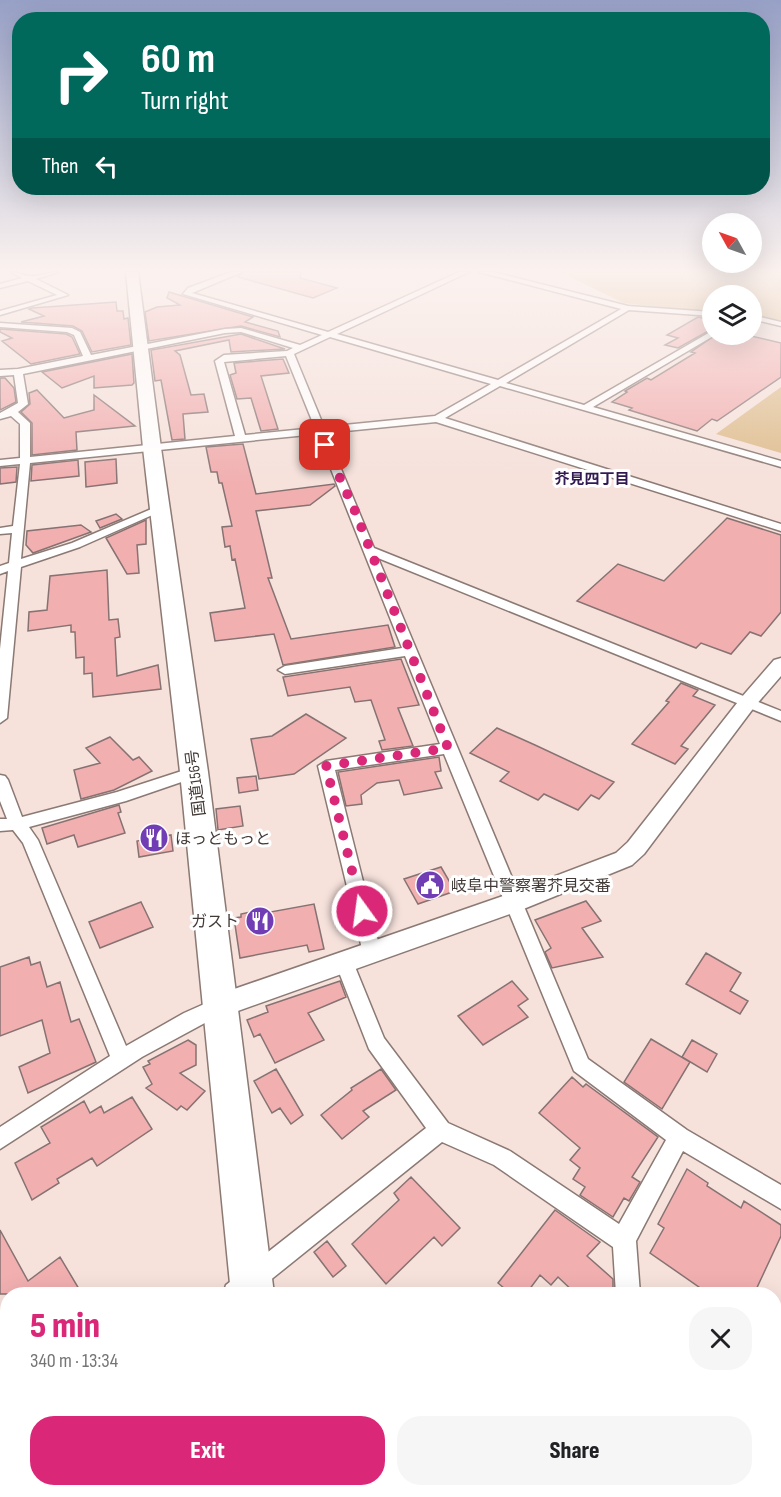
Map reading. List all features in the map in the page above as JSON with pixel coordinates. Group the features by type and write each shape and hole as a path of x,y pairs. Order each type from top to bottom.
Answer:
{"highway":[{"name":"国道156号","path":"139,342 221,1005 247,1287"}],"street":[{"path":"81,342 88,357"},
{"path":"0,373 18,372 171,342"},
{"path":"281,342 299,347"},
{"path":"241,440 219,361 224,358 289,353 310,342"},
{"path":"354,342 781,464"},
{"path":"0,463 319,433 437,419 569,342"},
{"path":"585,408 697,342"},
{"path":"289,353 319,433 371,551 448,748 581,1065 680,1137 781,1198"},
{"path":"0,416 12,412 23,404 18,372"},
{"path":"0,718 25,461 25,423 12,412"},
{"path":"437,419 781,528"},
{"path":"0,570 76,545 160,509"},
{"path":"0,531 18,529"},
{"path":"371,551 781,716"},
{"path":"285,670 411,651"},
{"path":"0,1139 121,1059 183,1022 221,1005 512,903 624,860 636,848 748,702 781,664"},
{"path":"372,953 326,766 448,748"},
{"path":"8,824 120,797 194,772"},
{"path":"0,780 8,824 30,840 121,1059"},
{"path":"344,962 376,1043 440,1130 502,1158 624,1241"},
{"path":"251,1287 440,1130"},
{"path":"627,1287 624,1241 629,1226 680,1137"}],"shaded area":[{"path":"781,387 781,453 716,434"}],"building":[{"path":"3,342 74,342 80,354 31,364"},
{"path":"87,342 131,342 131,345 92,352"},
{"path":"197,342 220,342 175,351 180,355 191,395 204,394 208,412 183,414 185,439 172,440 161,380 155,381 151,350"},
{"path":"229,342 264,342 285,349 231,352"},
{"path":"671,342 689,342 678,348 665,345"},
{"path":"781,343 781,377 717,421 712,419 697,431 629,410 632,408 612,402 647,378 651,380 695,353 691,352 702,344"},
{"path":"132,354 134,383 132,385 94,388 94,376 62,388 42,372"},
{"path":"283,359 289,373 261,376 278,429 261,431 251,398 237,399 230,375 236,373 234,363"},
{"path":"0,378 5,378 14,388 16,402 0,410"},
{"path":"37,390 64,418 94,410 94,395 135,426 76,432 77,450 32,455 32,423 21,412 30,404 29,393"},
{"path":"243,444 256,494 334,484 335,486 310,505 256,511 272,578 268,578 291,639 388,625 395,647 283,665 274,634 215,641 210,613 245,608 235,559 232,560 230,546 225,547 222,527 232,526 222,483 219,483 217,472 211,472 206,447"},
{"path":"116,459 117,483 86,487 85,462"},
{"path":"78,460 79,476 31,481 32,465"},
{"path":"17,467 16,482 0,484 0,468"},
{"path":"116,514 122,519 100,528 96,521"},
{"path":"727,518 781,535 781,612 761,636 750,632 731,654 701,643 696,648 577,601 618,564 664,581"},
{"path":"146,520 146,544 137,545 139,573 127,574 106,538"},
{"path":"81,525 91,532 33,553 26,545 27,531"},
{"path":"107,570 109,620 118,619 120,637 115,638 117,676 158,665 161,689 93,697 92,673 84,674 84,657 76,658 75,632 71,632 71,625 28,631 29,612 47,610 50,576"},
{"path":"401,659 419,705 398,708 413,746 382,750 379,741 385,740 371,700 355,702 350,687 288,696 283,677"},
{"path":"681,683 698,690 693,696 715,705 681,746 688,749 675,764 632,744 669,702 666,701"},
{"path":"306,714 346,738 294,774 259,779 251,739 272,736"},
{"path":"497,728 614,782 599,799 591,795 578,810 544,794 538,800 500,781 509,772 470,753"},
{"path":"110,737 133,760 139,757 152,771 114,790 81,799 74,770 100,763 86,748"},
{"path":"439,757 441,771 435,772 442,788 404,795 399,780 377,783 361,795 362,804 346,806 338,772"},
{"path":"256,776 258,790 239,793 237,778"},
{"path":"119,805 121,812 118,813 125,833 78,847 74,835 47,844 42,828"},
{"path":"240,806 243,826 218,830 216,809"},
{"path":"171,835 173,851 139,857 137,841"},
{"name":"岐阜中警察署芥見交番","path":"441,867 455,891 418,904 404,879"},
{"path":"586,901 601,921 582,928 603,957 552,968 545,952 551,948 535,920"},
{"path":"141,902 153,927 100,948 89,922"},
{"path":"314,904 324,949 309,952 307,945 240,958 234,918 259,910 260,914"},
{"path":"706,953 741,973 730,991 748,1001 740,1014 686,984"},
{"path":"29,957 31,965 40,962 47,987 60,982 71,1022 79,1019 96,1062 28,1093 19,1067 50,1053 42,1020 0,1036 0,967"},
{"path":"340,981 346,997 308,1013 324,1040 275,1063 260,1034 254,1037 247,1020 268,1012 266,1006"},
{"path":"512,981 528,999 518,1006 528,1017 483,1045 458,1016"},
{"path":"651,1039 690,1062 662,1109 624,1082"},
{"path":"188,1040 196,1045 196,1065 180,1073 205,1091 187,1110 181,1106 177,1110 146,1088 152,1084 143,1067 150,1064 148,1061"},
{"path":"692,1040 717,1054 707,1072 682,1057"},
{"path":"276,1069 303,1115 291,1124 280,1108 272,1113 254,1081"},
{"path":"381,1069 396,1090 363,1111 369,1117 342,1139 321,1115 352,1090 351,1088"},
{"path":"572,1077 583,1087 586,1084 658,1137 632,1177 640,1182 629,1201 624,1198 613,1217 580,1195 585,1187 573,1179 580,1168 570,1160 580,1148 539,1113"},
{"path":"132,1097 152,1129 97,1166 92,1158 57,1179 59,1183 32,1200 15,1163 50,1143 41,1127 84,1101 90,1113 101,1106 104,1113"},
{"path":"687,1169 708,1183 707,1186 741,1208 744,1201 781,1225 781,1236 757,1287 699,1287 650,1253 664,1228 658,1224"},
{"path":"411,1177 460,1228 442,1246 434,1237 386,1284 352,1244 399,1200 394,1193"},
{"path":"555,1210 600,1242 587,1256 613,1279 613,1287 569,1287 558,1277 551,1285 540,1275 531,1287 503,1287 498,1283"},
{"path":"0,1230 28,1281 60,1257 78,1287 0,1287"},
{"path":"327,1241 346,1266 333,1277 314,1252"}],"place":[{"name":"ほっともっと","path":"154,838"},
{"name":"岐阜中警察署芥見交番","path":"430,885"},
{"name":"ガスト","path":"260,921"}],"district":[{"name":"芥見四丁目","path":"592,479"}],"route":[{"path":"325,445 355,511 448,748 326,766 362,911"}]}
